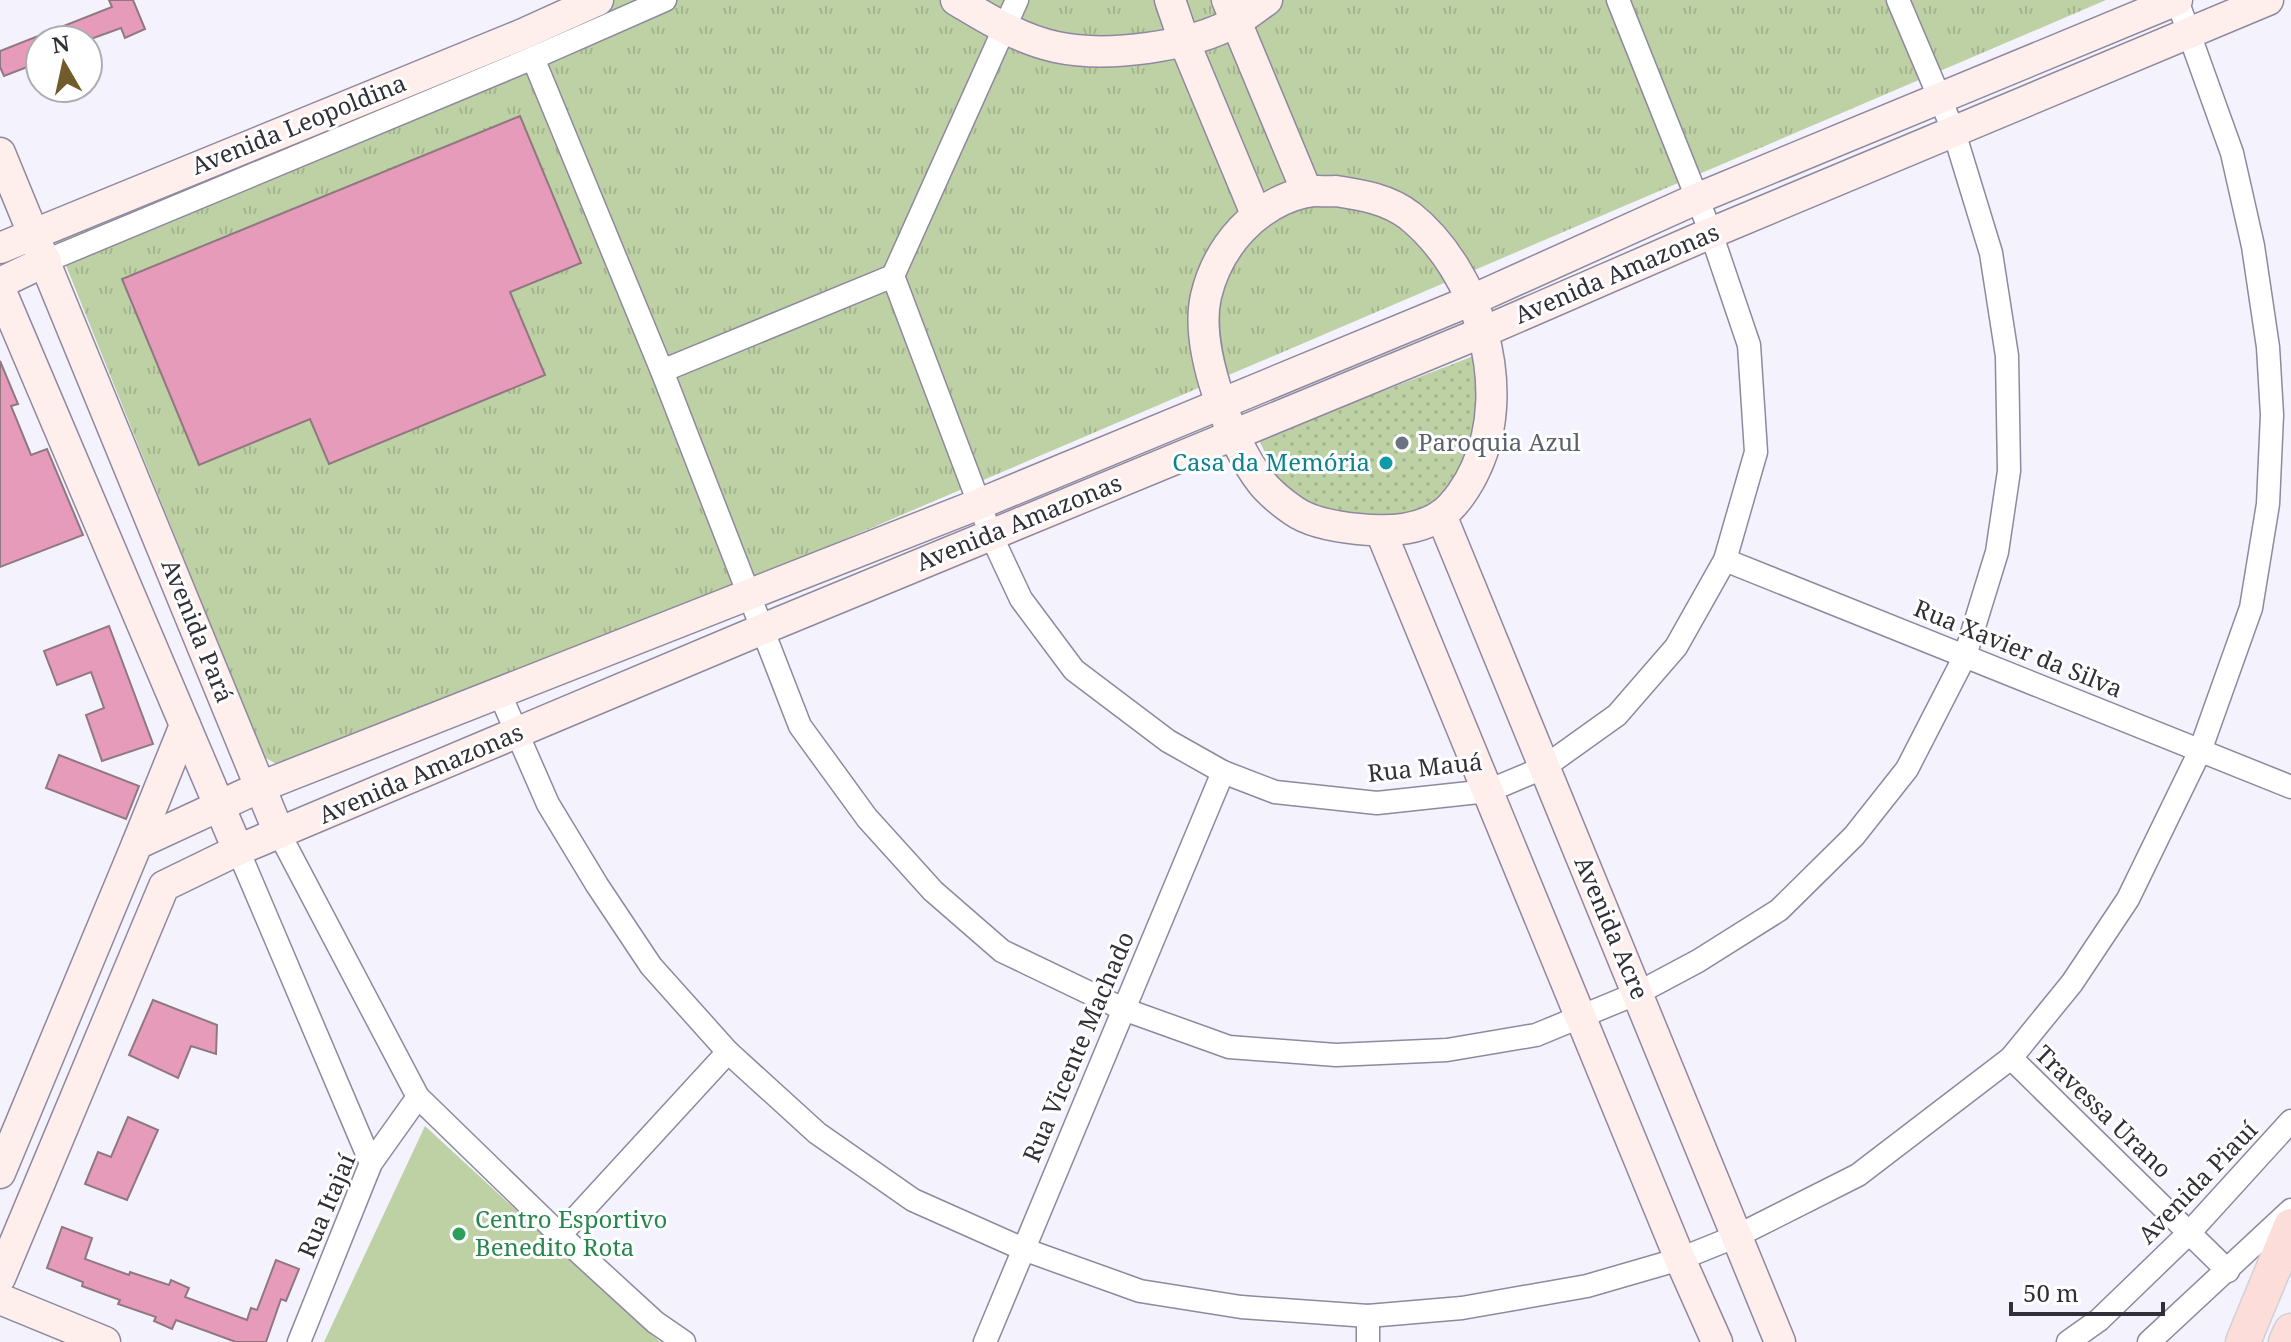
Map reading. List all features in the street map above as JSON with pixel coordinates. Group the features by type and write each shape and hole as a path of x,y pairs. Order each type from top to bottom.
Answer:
{"main road":[{"name":"Avenida Leopoldina","path":"0,248 523,34 598,0"},
{"path":"956,0 1004,29 1056,47 1094,51 1134,50 1184,41 1231,11 1267,0"},
{"path":"1170,0 1256,214"},
{"name":"Avenida Amazonas","path":"137,844 260,787 979,504 1472,300 1696,199 2177,0"},
{"name":"Avenida Amazonas","path":"0,1278 164,886 238,850 1483,332 2268,0"},
{"path":"1231,11 1307,192"},
{"name":"Avenida Pará","path":"0,153 279,833"},
{"path":"1336,191 1374,197 1409,215 1442,249 1472,300 1483,332 1494,394 1487,445 1469,484 1441,515 1410,528 1381,532 1336,527 1297,514 1263,485 1234,435 1220,402 1206,347 1205,298 1218,258 1256,214 1307,192 1336,191"},
{"path":"0,286 46,261"},
{"name":"Avenida Pará","path":"0,286 238,850"},
{"name":"Avenida Acre","path":"1441,515 1780,1342"},
{"path":"1381,532 1717,1342"},
{"path":"0,1173 185,725"},
{"path":"2243,1342 2291,1226"},
{"path":"0,1299 105,1342"},
{"path":"2286,1342 2291,1331"}],"street":[{"path":"46,261 665,0"},
{"path":"662,371 893,276 1017,0"},
{"name":"Rua Mauá","path":"893,276 991,535 1021,599 1074,670 1168,741 1223,772 1275,792 1377,803 1488,791 1543,768 1617,715 1676,647 1725,560 1756,452 1749,345 1711,233 1618,0"},
{"path":"533,58 662,371 800,726 867,818 933,891 1002,951 1123,1009 1229,1047 1336,1055 1447,1050 1536,1035 1638,993 1698,961 1779,910 1854,836 1907,769 1965,656 1997,552 2009,471 2007,356 1991,253 1954,132 1898,0"},
{"path":"499,692 548,804 597,885 651,966 728,1052 817,1133 913,1200 1023,1249 1140,1291 1241,1307 1368,1316 1462,1308 1587,1286 1680,1259 1737,1236 1858,1175 2011,1058 2072,983 2128,899 2200,751 2251,608 2282,415 2253,246 2232,153 2177,0"},
{"name":"Rua Xavier da Silva","path":"1725,560 2291,787"},
{"name":"Rua Vicente Machado","path":"985,1342 1223,772"},
{"name":"Avenida Pará","path":"279,833 418,1097 560,1235 655,1322 684,1342"},
{"name":"Avenida Pará","path":"238,850 371,1163"},
{"path":"560,1235 728,1052"},
{"name":"Travessa Urano","path":"2011,1058 2228,1271"},
{"name":"Rua Itajaí","path":"299,1342 371,1163 418,1097"},
{"name":"Avenida Piauí","path":"2068,1342 2099,1320 2189,1233 2291,1121"},
{"path":"2149,1342 2291,1210"},
{"path":"1368,1316 1368,1342"}],"green space":[{"path":"578,0 2106,0 497,688 280,766 264,757 48,221"},
{"path":"1476,355 1483,389 1462,478 1434,507 1379,525 1300,506 1276,479 1259,439"},
{"name":"Centro Esportivo Benedito Rota","path":"425,1126 635,1320 648,1325 647,1330 660,1342 324,1342"}],"building":[{"path":"109,0 133,0 145,29 125,38 121,28 104,34 104,24 69,24 112,7"},
{"path":"24,42 24,68 4,76 0,67 0,51"},
{"path":"520,116 581,263 510,292 545,375 329,464 310,419 199,465 122,279"},
{"path":"0,361 18,404 11,406 31,455 47,449 83,535 0,567"},
{"path":"109,626 153,744 102,761 86,715 104,708 91,672 57,685 44,651"},
{"path":"59,755 139,786 126,819 46,788"},
{"path":"153,1000 217,1025 216,1054 191,1046 178,1078 129,1055"},
{"path":"128,1117 158,1130 127,1200 85,1184 98,1152 111,1157"},
{"path":"62,1227 92,1238 85,1259 169,1285 171,1280 189,1288 185,1297 247,1320 251,1308 257,1310 276,1260 299,1269 286,1301 281,1299 266,1342 236,1342 176,1320 172,1329 154,1321 156,1317 118,1304 120,1300 82,1286 83,1282 47,1268"}],"place":[{"name":"Paroquia Azul","path":"1402,443"},
{"name":"Casa da Memória","path":"1386,463"},
{"name":"Centro Esportivo Benedito Rota","path":"459,1234"}]}
